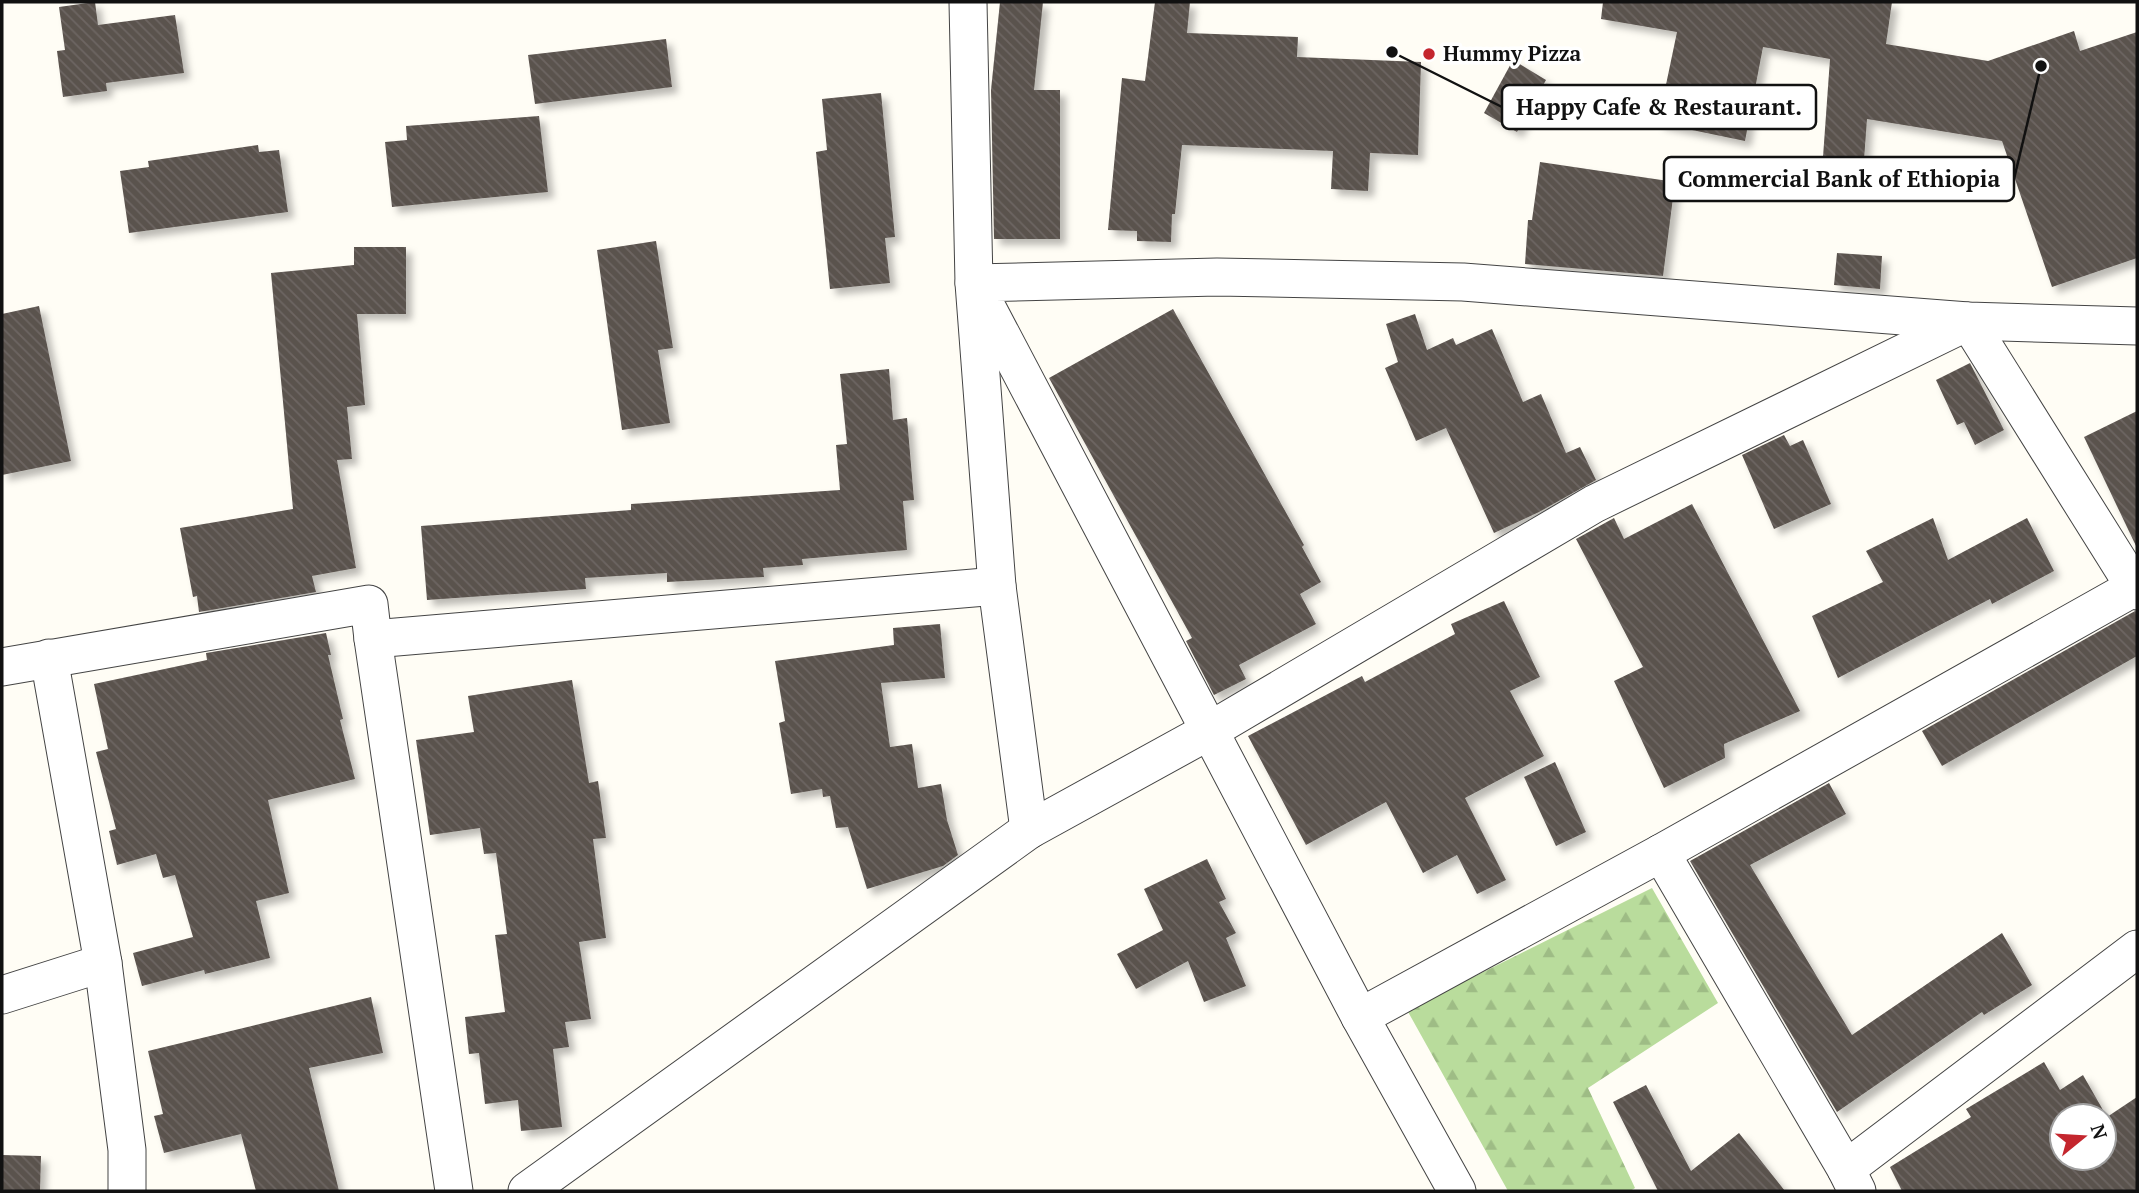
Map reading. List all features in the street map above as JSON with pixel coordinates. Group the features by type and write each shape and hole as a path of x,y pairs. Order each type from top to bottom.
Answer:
{"street":[{"path":"968,2 974,283 997,586 1029,830"},
{"path":"974,283 1217,277 1463,282 1968,321 2137,326"},
{"path":"974,283 1360,1017 1457,1191"},
{"path":"1360,1017 2136,589 1968,321"},
{"path":"527,1191 1029,830 1209,731 1594,504 1968,321"},
{"path":"373,639 997,586"},
{"path":"2,667 369,604 454,1191"},
{"path":"49,658 103,963 127,1150 127,1191"},
{"path":"1661,853 1851,1180 2137,949"},
{"path":"2,995 103,963"}],"green space":[{"path":"1652,888 1718,1003 1588,1088 1635,1188 1630,1191 1508,1191 1407,1010"}],"building":[{"path":"95,2 98,25 175,15 184,73 106,83 107,91 63,97 57,51 65,50 59,7"},
{"path":"1000,2 1043,2 1034,90 1060,90 1060,239 994,239 991,90"},
{"path":"1155,2 1190,2 1187,33 1298,37 1297,57 1421,62 1418,155 1370,153 1368,191 1331,189 1333,151 1182,145 1175,214 1172,214 1171,242 1137,241 1137,231 1108,230 1122,78 1145,81"},
{"path":"1603,2 1892,2 1886,44 1988,61 2074,31 2080,51 2137,32 2137,258 2052,287 2002,141 1867,119 1864,160 1823,157 1830,59 1763,47 1745,141 1658,123 1677,32 1601,19"},
{"path":"666,39 672,87 535,104 528,55"},
{"path":"1513,60 1546,80 1517,132 1484,113"},
{"path":"881,93 895,237 885,238 890,283 830,289 816,152 827,150 822,99"},
{"path":"539,116 548,192 392,207 385,142 407,140 406,126"},
{"path":"258,145 259,152 279,150 288,212 129,233 120,171 149,167 148,161"},
{"path":"1540,162 1675,182 1663,276 1525,264 1528,220 1532,220"},
{"path":"656,241 673,348 658,350 670,423 622,430 597,250"},
{"path":"354,247 406,247 406,314 357,314 365,405 347,407 352,459 337,460 356,568 312,576 316,592 199,612 197,596 193,597 180,528 293,509 271,273 354,265"},
{"path":"1837,253 1882,256 1880,289 1834,285"},
{"path":"39,306 71,461 2,475 2,314"},
{"path":"1173,309 1304,545 1302,547 1321,582 1300,594 1316,624 1239,665 1246,679 1214,695 1186,641 1192,638 1049,378"},
{"path":"1415,314 1427,350 1453,338 1456,345 1492,329 1523,402 1541,394 1566,453 1580,447 1596,480 1539,512 1494,533 1446,428 1416,441 1385,368 1398,362 1386,324"},
{"path":"1970,363 2004,430 1975,445 1964,422 1957,425 1936,380"},
{"path":"889,369 893,420 907,418 914,500 903,501 907,550 802,559 803,565 763,568 764,577 667,582 667,573 585,578 586,589 427,600 421,526 631,510 631,504 840,490 836,445 847,444 840,374"},
{"path":"2137,411 2137,548 2084,437"},
{"path":"1784,435 1790,446 1803,440 1831,504 1774,529 1742,455"},
{"path":"1692,504 1800,711 1724,744 1725,758 1664,788 1614,681 1643,667 1576,539 1614,518 1624,539"},
{"path":"1933,518 1948,560 2027,518 2054,571 1992,604 1990,599 1838,678 1812,616 1883,582 1866,551"},
{"path":"1504,601 1540,677 1510,691 1544,756 1465,798 1506,880 1477,894 1457,855 1423,873 1386,802 1306,845 1248,736 1362,676 1365,682 1455,634 1451,624"},
{"path":"2135,611 2137,656 1942,766 1922,731"},
{"path":"940,624 945,678 881,683 890,747 912,744 918,788 941,784 947,820 958,855 943,866 867,889 848,827 836,828 830,796 823,797 822,789 791,794 779,723 785,721 775,661 894,645 893,628"},
{"path":"326,633 331,655 328,655 343,719 340,720 355,779 268,800 289,893 256,901 270,958 205,974 204,970 142,986 133,953 193,937 175,875 163,878 156,854 117,865 109,831 116,829 96,752 108,749 94,684 207,660 206,653"},
{"path":"572,680 589,783 598,781 606,838 593,839 606,938 579,942 591,1019 565,1022 569,1047 553,1049 562,1127 521,1131 518,1100 485,1104 479,1053 469,1054 465,1017 505,1012 495,935 507,934 496,853 484,854 480,828 430,835 416,740 474,732 468,696"},
{"path":"1555,762 1586,832 1556,846 1524,777"},
{"path":"1829,783 1846,814 1750,865 1852,1035 2002,933 2032,985 1984,1015 1982,1012 1837,1112 1690,861"},
{"path":"1207,859 1226,899 1219,902 1236,933 1226,938 1246,986 1204,1002 1188,961 1136,989 1117,954 1163,930 1144,889"},
{"path":"371,997 383,1053 309,1068 339,1191 256,1191 241,1134 164,1153 154,1116 163,1114 148,1051"},
{"path":"2044,1062 2060,1090 2083,1075 2098,1102 2048,1102 2048,1172 2118,1172 2118,1110 2137,1097 2137,1191 1902,1191 1890,1167 1971,1117 1966,1109"},
{"path":"1646,1085 1691,1171 1739,1133 1785,1191 1658,1191 1613,1102"},
{"path":"2,1155 41,1156 40,1191 2,1191"}],"place":[{"name":"Happy Cafe & Restaurant.","path":"1392,52"},
{"name":"Hummy Pizza","path":"1429,54"},
{"name":"Commercial Bank of Ethiopia","path":"2041,66"}]}
